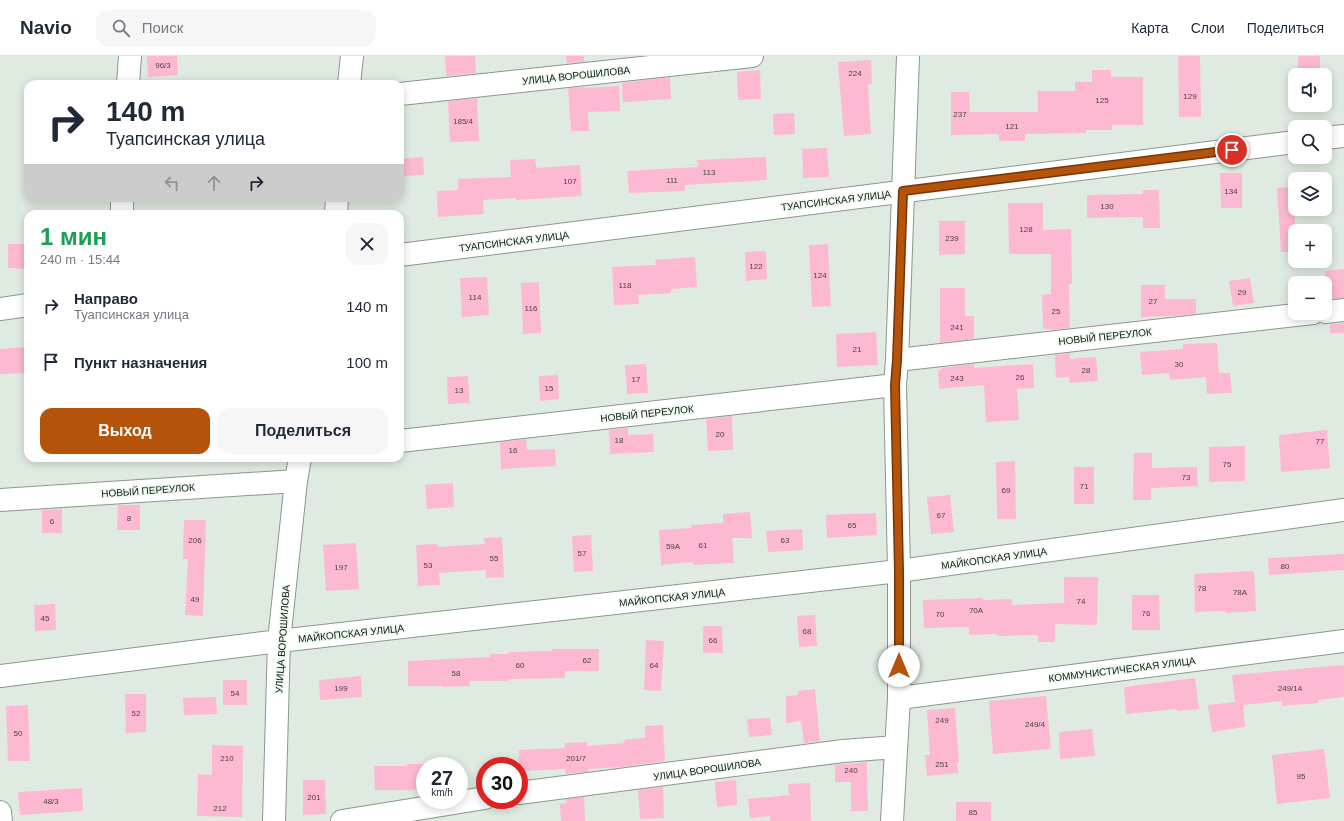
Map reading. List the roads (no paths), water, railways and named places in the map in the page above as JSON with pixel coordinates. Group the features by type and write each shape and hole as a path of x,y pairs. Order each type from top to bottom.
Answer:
{"street":[{"path":"128,80 130,56"},
{"path":"349,80 352,56"},
{"name":"УЛИЦА ВОРОШИЛОВА","path":"404,94 752,56"},
{"path":"892,821 899,698 899,571 895,385 908,56"},
{"path":"1332,137 1344,136"},
{"name":"ТУАПСИНСКАЯ УЛИЦА","path":"404,254 1288,143"},
{"path":"0,309 24,306"},
{"path":"1332,311 1344,310"},
{"name":"НОВЫЙ ПЕРЕУЛОК","path":"897,360 1288,316"},
{"name":"НОВЫЙ ПЕРЕУЛОК","path":"404,441 895,385"},
{"name":"УЛИЦА ВОРОШИЛОВА","path":"274,821 280,641 296,480 299,462"},
{"name":"НОВЫЙ ПЕРЕУЛОК","path":"0,500 296,480"},
{"name":"МАЙКОПСКАЯ УЛИЦА","path":"0,676 280,641 899,571 1344,510"},
{"name":"КОММУНИСТИЧЕСКАЯ УЛИЦА","path":"899,698 1344,641"},
{"name":"УЛИЦА ВОРОШИЛОВА","path":"528,793 843,751 896,747"},
{"path":"342,821 476,799"},
{"path":"0,812 1,821"}]}
